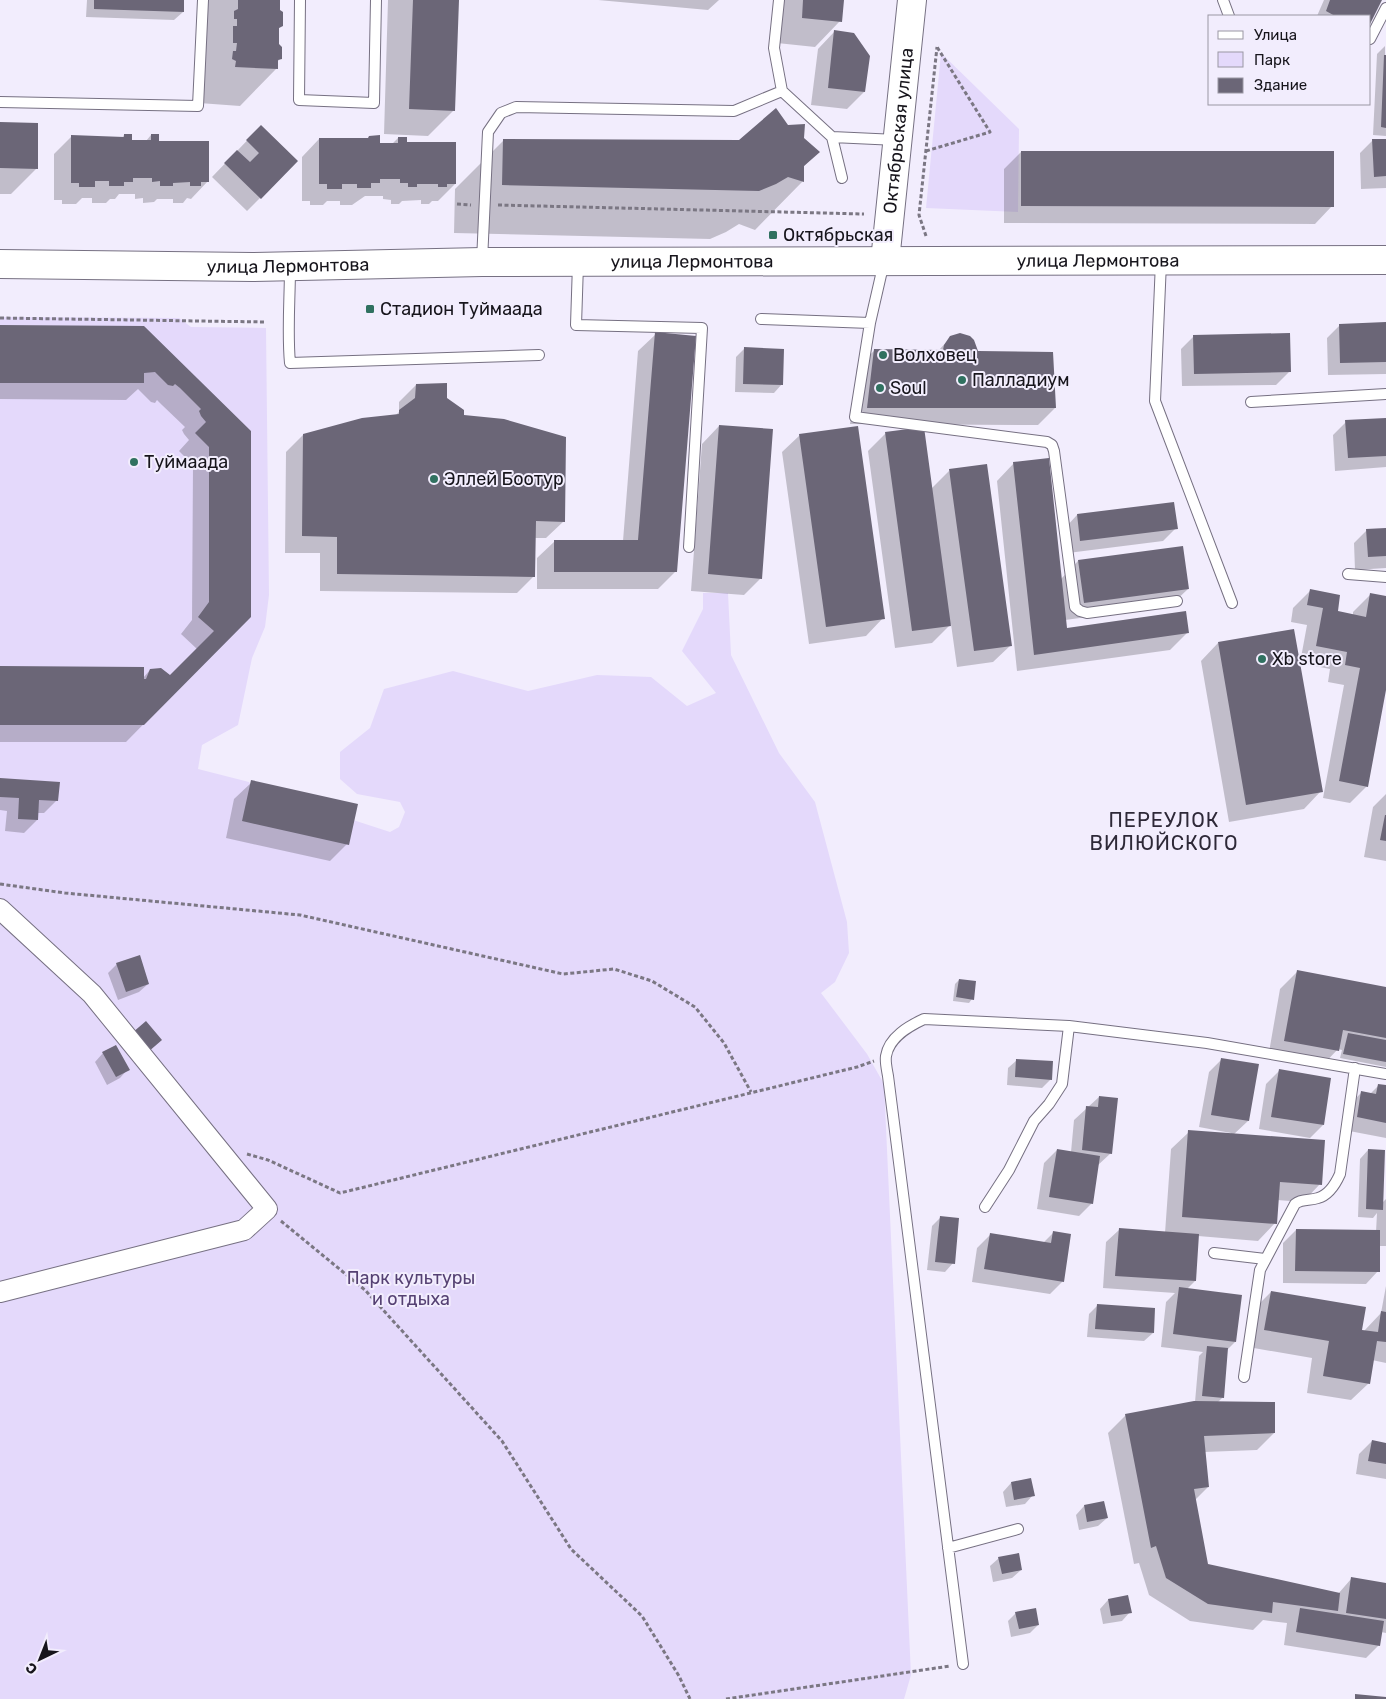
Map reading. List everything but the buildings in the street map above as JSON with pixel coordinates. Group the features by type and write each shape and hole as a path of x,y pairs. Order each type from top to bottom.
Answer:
{"main road":[{"name":"Октябрьская улица","path":"884,262 912,0"},
{"name":"улица Лермонтова","path":"0,264 290,266 482,262 1386,260"}],"street":[{"path":"0,909 92,994 267,1209 244,1230 0,1292"}],"lane":[{"path":"0,102 198,106 203,0"},
{"path":"300,0 299,100 374,103 376,0"},
{"path":"779,0 774,48 782,91 832,137 842,178"},
{"path":"1223,0 1229,15"},
{"path":"1371,37 1386,8"},
{"path":"482,262 488,132 501,114 516,108 734,111 782,91"},
{"path":"832,137 897,140"},
{"path":"1161,261 1155,401 1232,603"},
{"path":"578,262 576,325 702,328 689,547"},
{"path":"884,262 870,322 855,417 1047,442 1052,445 1054,451 1075,607 1087,613 1177,601"},
{"path":"290,266 290,320 288,335 290,363 539,354"},
{"path":"761,318 870,322"},
{"path":"1251,402 1386,394"},
{"path":"1348,574 1386,577"},
{"path":"963,1664 925,1361 900,1183 886,1056 894,1039 907,1027 924,1019 1069,1026 1206,1043 1386,1074"},
{"path":"985,1207 1009,1170 1034,1121 1049,1104 1062,1084 1069,1026"},
{"path":"1244,1377 1260,1270 1265,1259 1297,1202 1319,1198 1331,1189 1339,1177 1355,1068"},
{"path":"1214,1253 1265,1259"},
{"path":"948,1548 1018,1529"}],"path":[{"path":"926,152 990,132 937,46 919,215 926,236"},
{"path":"457,204 864,214"},
{"path":"0,318 266,322"},
{"path":"0,884 65,893 300,915 563,974 614,969 652,981 695,1007 724,1044 751,1092"},
{"path":"217,1147 268,1160 340,1193 856,1067 886,1056"},
{"path":"267,1209 365,1290 502,1441 571,1549 642,1616 679,1676 690,1699"},
{"path":"726,1699 963,1664"}],"green space":[{"path":"941,53 1019,129 1018,212 926,208"},
{"name":"Парк культуры и отдыха","path":"0,317 179,318 191,327 266,328 269,595 265,627 252,658 238,725 202,745 198,769 249,782 252,787 390,832 399,827 405,812 400,802 357,794 340,779 340,752 370,728 384,689 453,671 528,691 597,675 651,677 687,706 716,693 682,651 703,609 703,593 728,593 731,655 779,753 815,802 847,922 849,953 835,982 821,993 867,1054 884,1084 911,1675 904,1699 0,1699"}],"place":[{"name":"Октябрьская","path":"773,235"},
{"name":"Стадион Туймаада","path":"370,309"},
{"name":"Волховец","path":"883,355"},
{"name":"Палладиум","path":"962,380"},
{"name":"Soul","path":"880,388"},
{"name":"Туймаада","path":"134,462"},
{"name":"Эллей Боотур","path":"434,479"},
{"name":"Xb store","path":"1262,659"}],"district":[{"name":"ПЕРЕУЛОК ВИЛЮЙСКОГО","path":"1164,832"}]}
